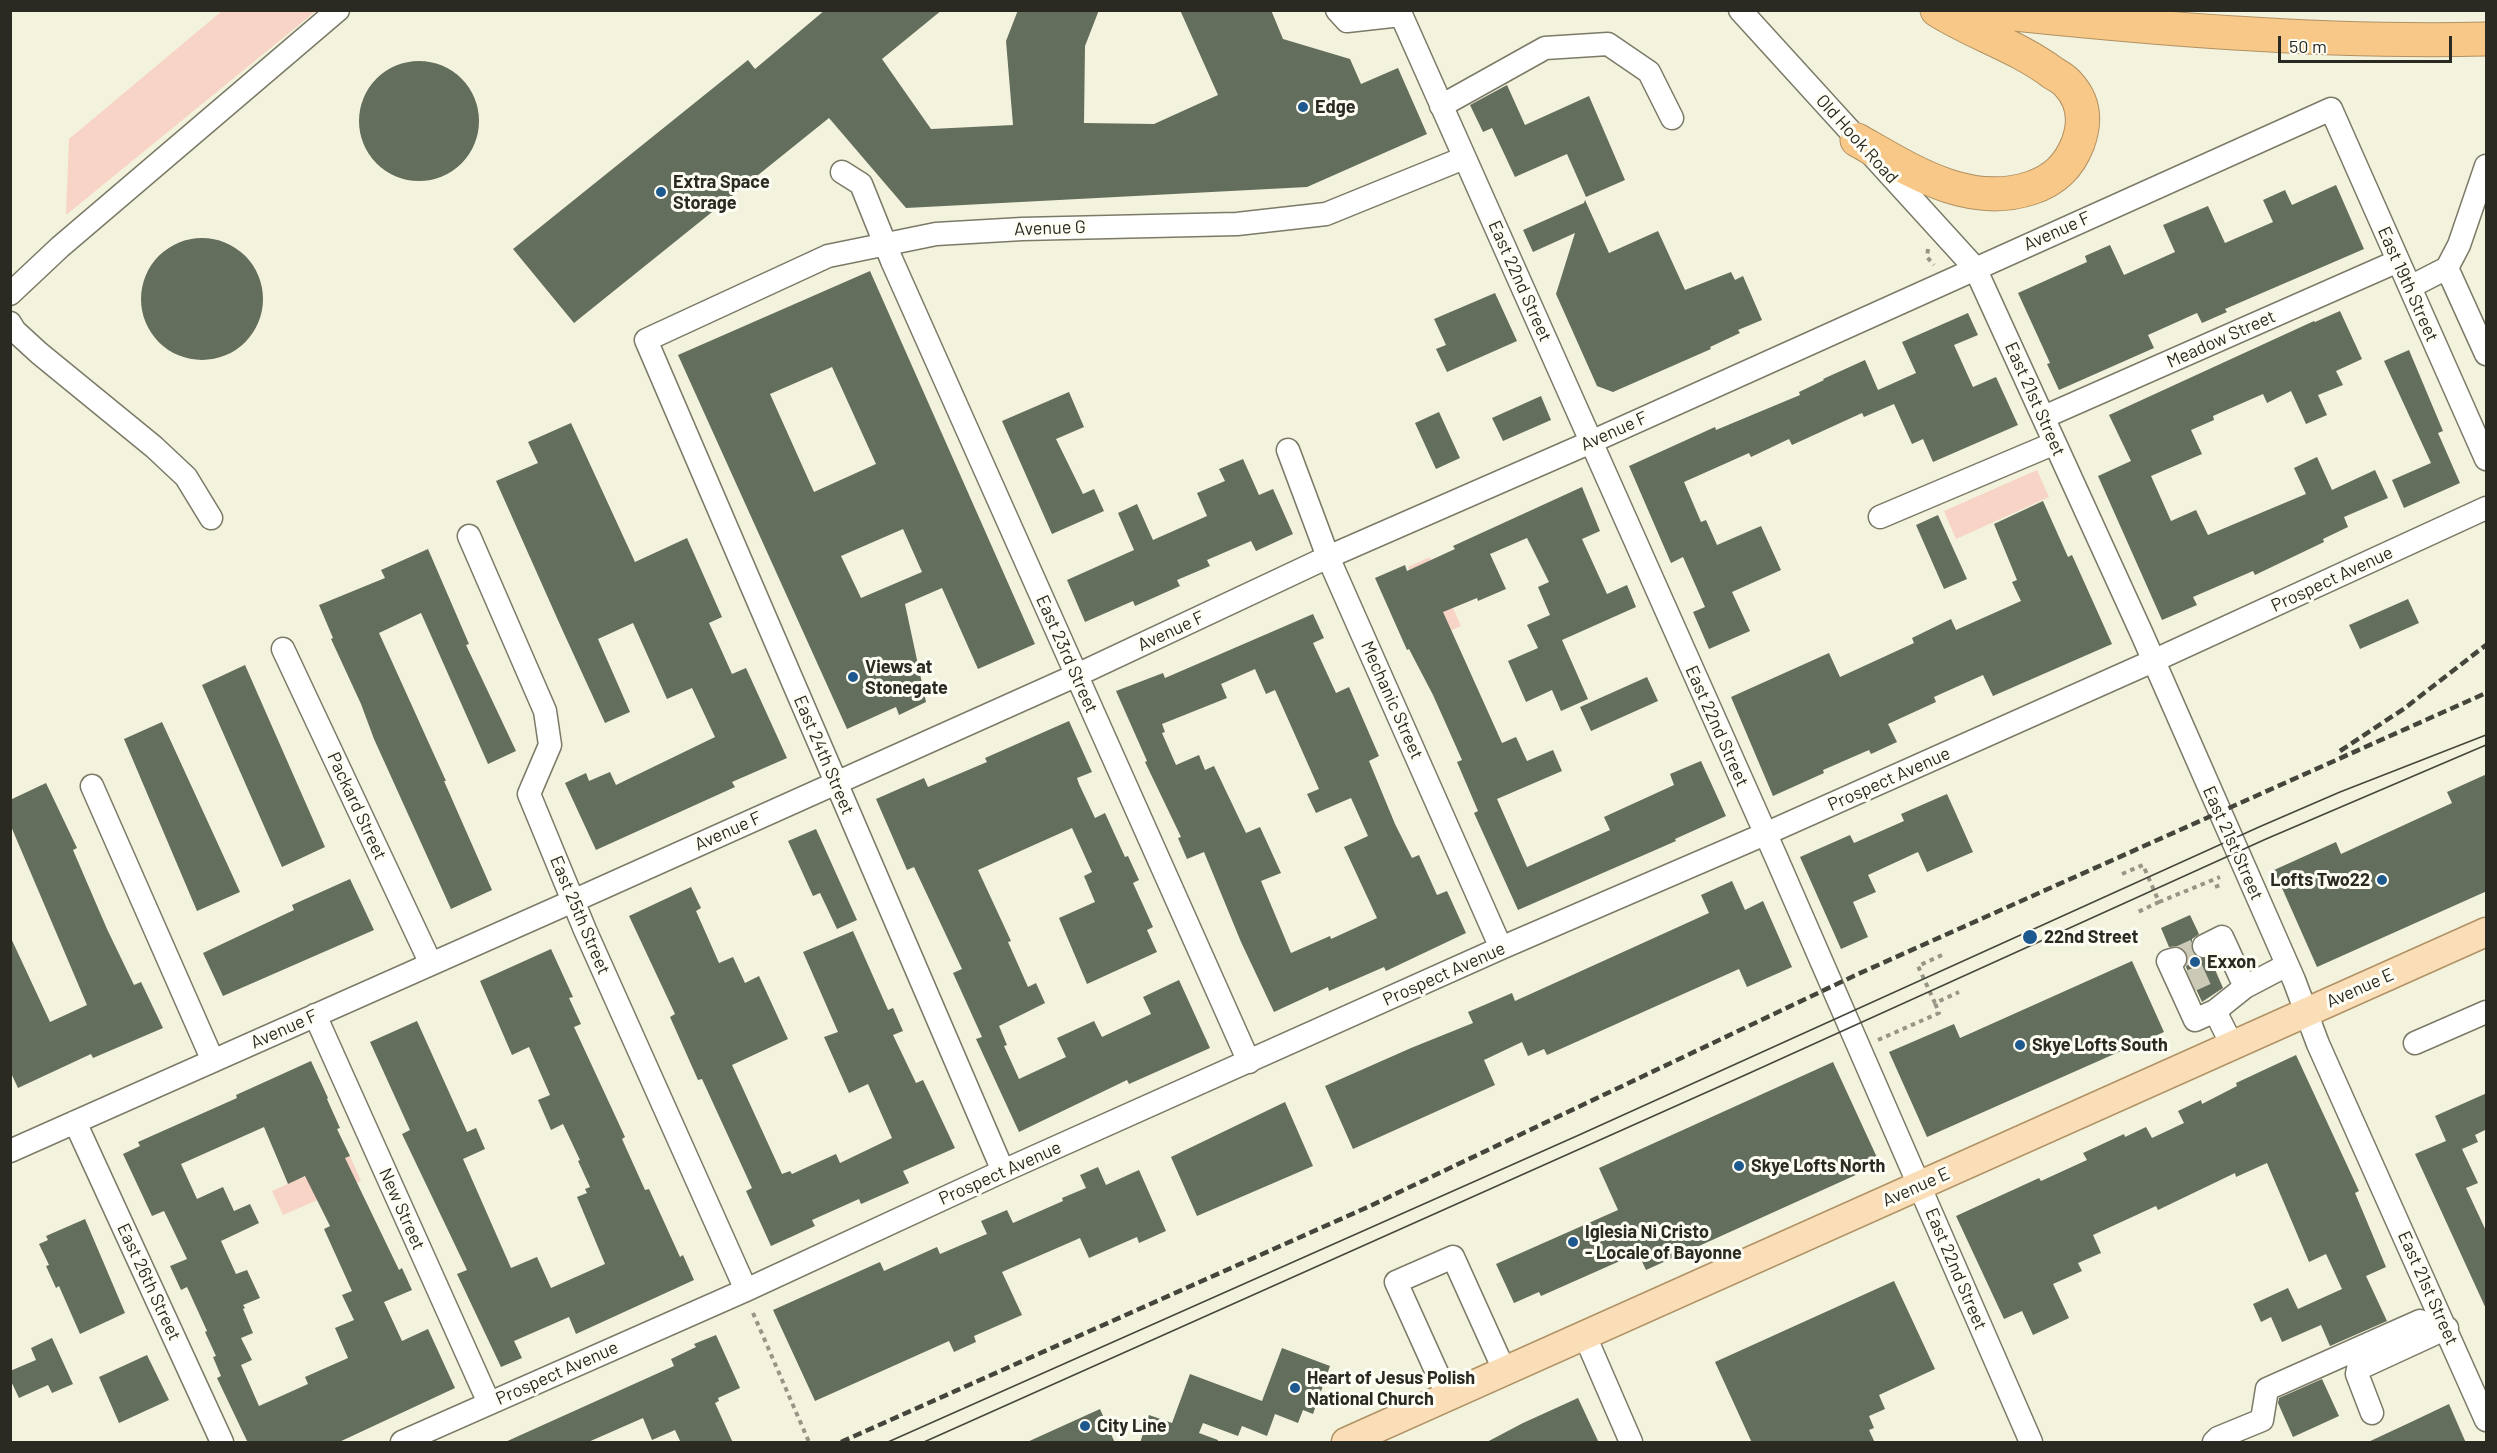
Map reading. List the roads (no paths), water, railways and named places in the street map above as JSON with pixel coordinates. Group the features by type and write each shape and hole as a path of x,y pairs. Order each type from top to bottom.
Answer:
{"highway":[{"path":"1857,140 1929,180 1974,194 2012,194 2046,183 2071,160 2081,134 2084,109 2068,84 2040,63 1937,10"},
{"path":"1976,10 2129,26 2308,37 2487,39"}],"main road":[{"name":"Avenue E","path":"1346,1443 2487,932"}],"street":[{"path":"10,294 60,247 338,10"},
{"path":"1337,10 1347,21 1400,13"},
{"name":"Old Hook Road","path":"1740,10 1975,268"},
{"name":"East 22nd Street","path":"1400,13 1765,834 2031,1443"},
{"path":"1442,106 1545,48 1608,44 1649,72 1672,118"},
{"name":"East 19th Street","path":"2331,109 2486,459"},
{"name":"Avenue F","path":"11,1150 1077,675 1329,557 1591,442 2331,109"},
{"name":"Avenue G","path":"646,340 828,256 936,234 1022,229 1237,224 1326,214 1464,158"},
{"path":"2410,287 2447,268 2459,245 2487,166"},
{"name":"East 23rd Street","path":"842,172 861,184 886,246 1249,1062"},
{"name":"Meadow Street","path":"2044,417 2398,261"},
{"name":"East 21st Street","path":"1975,268 2153,661 2288,965 2318,1044 2487,1420"},
{"path":"2447,268 2487,354"},
{"path":"10,323 15,331 39,353 154,447 186,477 212,518"},
{"name":"East 24th Street","path":"646,340 1003,1171"},
{"path":"1880,518 2055,443"},
{"name":"Mechanic Street","path":"1288,450 1329,557 1501,948"},
{"name":"Prospect Avenue","path":"402,1443 1501,948 1765,834 2153,661 2487,508"},
{"name":"East 25th Street","path":"469,536 545,711 550,746 529,794 573,901 746,1290"},
{"name":"Packard Street","path":"283,649 431,964"},
{"path":"92,786 213,1061"},
{"path":"2204,946 2222,937 2224,966 2245,987"},
{"path":"2175,959 2168,961 2182,985 2194,1020 2215,1011 2245,987 2288,965"},
{"path":"2215,1011 2232,1045"},
{"path":"2415,1043 2487,1012"},
{"name":"New Street","path":"315,1015 489,1403"},
{"name":"East 26th Street","path":"75,1122 222,1443"},
{"path":"1448,1397 1396,1282 1443,1261 1453,1257 1505,1372"},
{"path":"2214,1443 2218,1438 2262,1420 2267,1389 2420,1322"},
{"path":"2372,1413 2357,1374 2358,1369 2447,1328"},
{"path":"1585,1336 1631,1443"}],"tunnel":[{"path":"2175,959 2204,946"},
{"path":"2186,983 2215,970"}],"tram line":[{"path":"888,1442 1579,1135 2259,827 2340,792 2486,735"},
{"path":"924,1442 1743,1076 2266,839 2486,745"}],"railway":[{"path":"2340,751 2405,708 2486,645"},
{"path":"841,1442 1370,1206 1858,974 2486,693"}],"place":[{"name":"Edge","path":"1303,107"},
{"name":"Extra Space Storage","path":"661,192"},
{"name":"Views at Stonegate","path":"853,677"},
{"name":"Lofts Two22","path":"2382,880"},
{"name":"22nd Street","path":"2030,937"},
{"name":"Exxon","path":"2195,962"},
{"name":"Skye Lofts South","path":"2020,1045"},
{"name":"Skye Lofts North","path":"1739,1166"},
{"name":"Iglesia Ni Cristo - Locale of Bayonne","path":"1573,1242"},
{"name":"Heart of Jesus Polish National Church","path":"1295,1388"},
{"name":"City Line","path":"1085,1426"}]}
